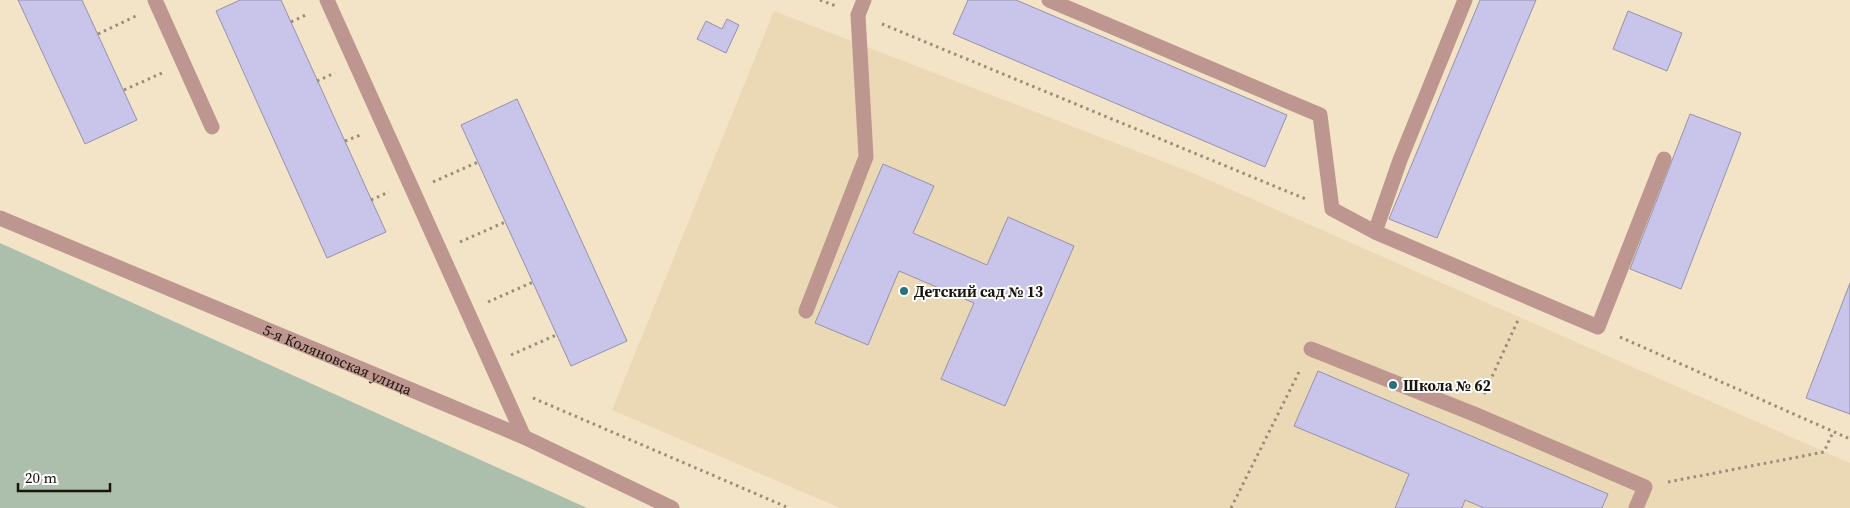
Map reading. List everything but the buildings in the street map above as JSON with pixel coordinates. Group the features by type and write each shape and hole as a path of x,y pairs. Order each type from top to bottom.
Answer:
{"street":[{"path":"327,0 524,437"},
{"path":"806,311 866,157 858,14 864,0"},
{"path":"1049,0 1320,116 1332,209 1375,232 1598,327 1664,159"},
{"path":"1375,232 1400,160 1465,0"},
{"path":"156,3 212,127"},
{"name":"5-я Коляновская улица","path":"0,218 524,437 672,508"},
{"path":"1310,349 1474,414 1645,487 1636,508"}],"path":[{"path":"98,34 156,3"},
{"path":"858,14 1332,209"},
{"path":"124,90 183,63"},
{"path":"413,191 478,162"},
{"path":"440,251 505,222"},
{"path":"468,311 533,282"},
{"path":"1474,414 1528,296"},
{"path":"1598,327 1850,439"},
{"path":"491,364 556,335"},
{"path":"1231,508 1310,349"},
{"path":"500,384 789,508"},
{"path":"1645,487 1824,452 1834,432"}],"shaded area":[{"path":"774,11 1193,173 1850,463 1850,508 840,508 612,410"}],"green space":[{"path":"0,243 587,508 0,508"}],"place":[{"name":"Детский сад № 13","path":"904,291"},
{"name":"Школа № 62","path":"1393,385"}]}
